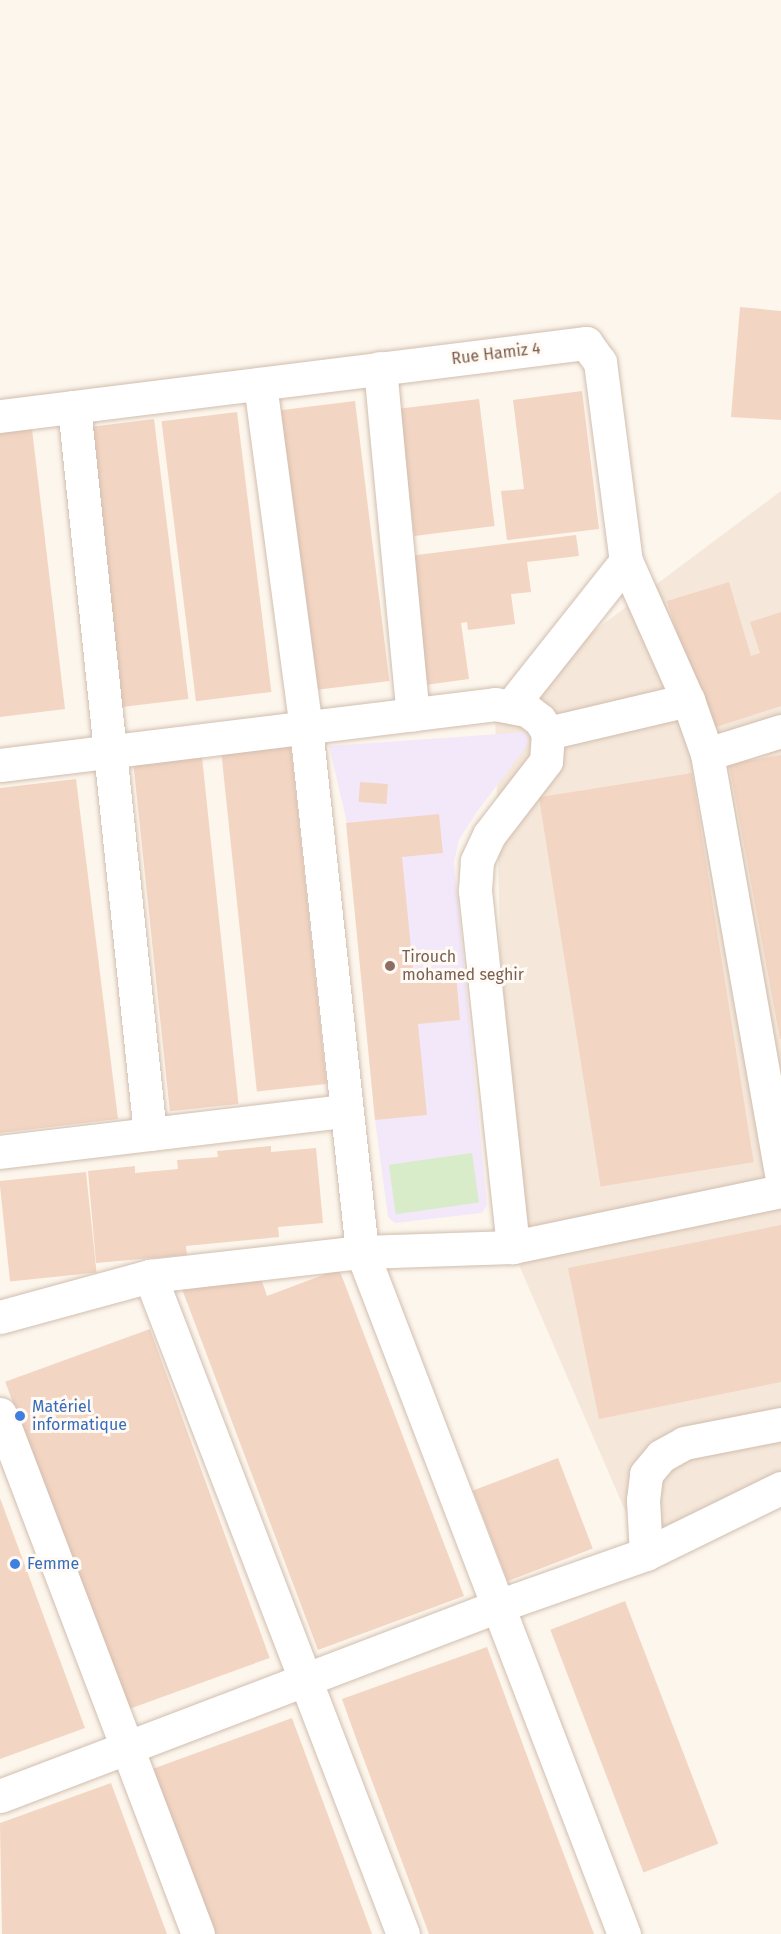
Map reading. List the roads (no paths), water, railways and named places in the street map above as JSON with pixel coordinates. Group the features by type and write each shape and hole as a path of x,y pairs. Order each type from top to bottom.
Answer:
{"street":[{"name":"Rue Hamiz 4","path":"0,416 586,343 600,362 626,561"},
{"path":"380,368 413,714"},
{"path":"260,384 306,728 345,1111 362,1252 624,1934"},
{"path":"74,406 150,1134"},
{"path":"511,706 626,561 688,700 707,754 781,1173"},
{"path":"548,733 688,700"},
{"path":"0,765 413,714 511,706 527,710 548,733 546,761 489,836 477,861 475,891 513,1247"},
{"path":"707,754 781,730"},
{"path":"0,1152 345,1111"},
{"path":"0,1317 150,1276 362,1252 513,1247 781,1191"},
{"path":"150,1276 308,1679 404,1934"},
{"path":"0,1414 198,1934"},
{"path":"646,1554 646,1474 661,1456 684,1443 781,1424"},
{"path":"0,1796 498,1606 646,1554 781,1488"}],"place":[{"name":"Tirouch mohamed seghir","path":"390,966"},
{"name":"Matériel informatique","path":"20,1416"},
{"name":"Femme","path":"15,1564"}]}
